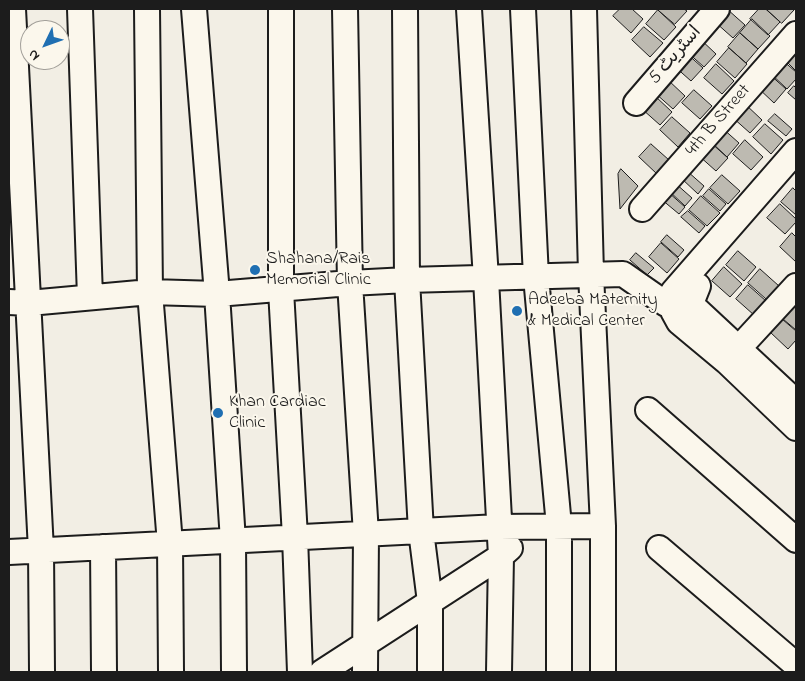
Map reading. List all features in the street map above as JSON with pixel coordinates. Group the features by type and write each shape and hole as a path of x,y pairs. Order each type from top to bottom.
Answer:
{"street":[{"path":"13,9 19,303 41,550 42,672"},
{"path":"80,9 90,297"},
{"path":"147,9 150,292 170,544 171,672"},
{"path":"194,9 217,294 233,540 234,672"},
{"path":"281,9 281,290 295,537 300,672"},
{"path":"345,9 350,283 366,534 365,672"},
{"path":"404,9 407,280 422,531 430,602 430,672"},
{"path":"468,9 486,279 501,556 499,672"},
{"path":"523,9 536,277 559,526 559,672"},
{"path":"584,9 591,274 603,526 603,672"},
{"name":"اسٹریٹ 5","path":"636,103 717,9"},
{"name":"4th B Street","path":"642,209 796,34"},
{"path":"796,151 679,299 673,311 679,322 727,362 796,428"},
{"path":"19,303 150,292 217,294 407,280 623,274 666,304 679,299 698,286 796,174"},
{"path":"738,349 796,286"},
{"path":"679,299 695,308 796,402"},
{"path":"648,410 796,540"},
{"path":"9,552 534,526 603,526"},
{"path":"322,672 501,556 534,526"},
{"path":"103,547 104,672"},
{"path":"659,548 796,665 790,672"}],"building":[{"path":"620,9 632,9 643,19 631,33 613,16"},
{"path":"657,9 684,9 687,11 675,24"},
{"path":"727,9 745,25 733,38 715,22"},
{"path":"759,9 766,9 780,22 768,35 750,19"},
{"path":"766,9 793,9 794,10 782,23"},
{"path":"658,10 676,27 664,40 646,24"},
{"path":"752,19 770,36 758,49 740,33"},
{"path":"644,27 663,43 650,57 632,40"},
{"path":"740,33 758,49 746,63 728,47"},
{"path":"698,37 716,54 704,67 686,51"},
{"path":"796,46 796,71 782,57"},
{"path":"729,48 747,64 735,78 717,62"},
{"path":"685,52 703,68 691,81 673,65"},
{"path":"781,59 796,72 796,79 787,89 769,72"},
{"path":"716,64 734,81 722,94 704,78"},
{"path":"768,73 786,89 774,103 756,86"},
{"path":"667,79 685,96 673,109 655,93"},
{"path":"794,86 796,88 796,100 788,93"},
{"path":"694,90 712,106 700,119 682,103"},
{"path":"654,95 672,112 660,125 642,109"},
{"path":"744,103 762,120 750,133 732,117"},
{"path":"775,114 792,129 786,136 768,121"},
{"path":"672,117 690,133 678,147 660,130"},
{"path":"765,124 783,140 771,154 753,137"},
{"path":"721,127 739,143 727,157 709,140"},
{"path":"745,140 763,157 751,170 733,154"},
{"path":"710,142 728,158 716,171 698,155"},
{"path":"651,144 669,160 657,174 639,157"},
{"path":"621,169 638,186 620,209 618,174"},
{"path":"687,171 704,186 698,194 681,178"},
{"path":"722,175 740,191 728,204 710,188"},
{"path":"675,183 692,198 685,206 668,190"},
{"path":"793,188 796,191 796,215 781,202"},
{"path":"709,189 726,204 720,211 703,196"},
{"path":"668,192 685,207 679,214 661,199"},
{"path":"701,196 720,213 707,226 689,210"},
{"path":"780,204 796,219 796,222 785,234 767,218"},
{"path":"688,211 705,226 699,233 681,217"},
{"path":"792,233 796,237 796,262 780,247"},
{"path":"667,235 684,250 678,257 661,242"},
{"path":"661,243 679,259 667,273 649,257"},
{"path":"738,251 756,267 744,281 726,265"},
{"path":"636,253 654,268 647,275 630,260"},
{"path":"724,267 742,284 730,297 712,281"},
{"path":"760,269 779,286 766,299 748,283"},
{"path":"748,285 766,301 754,315 736,299"},
{"path":"796,306 796,330 783,319"},
{"path":"782,319 796,331 796,340 788,349 770,332"}],"place":[{"name":"Shahana/Rais Memorial Clinic","path":"255,270"},
{"name":"Adeeba Maternity & Medical Center","path":"517,311"},
{"name":"Khan Cardiac Clinic","path":"218,413"}]}
